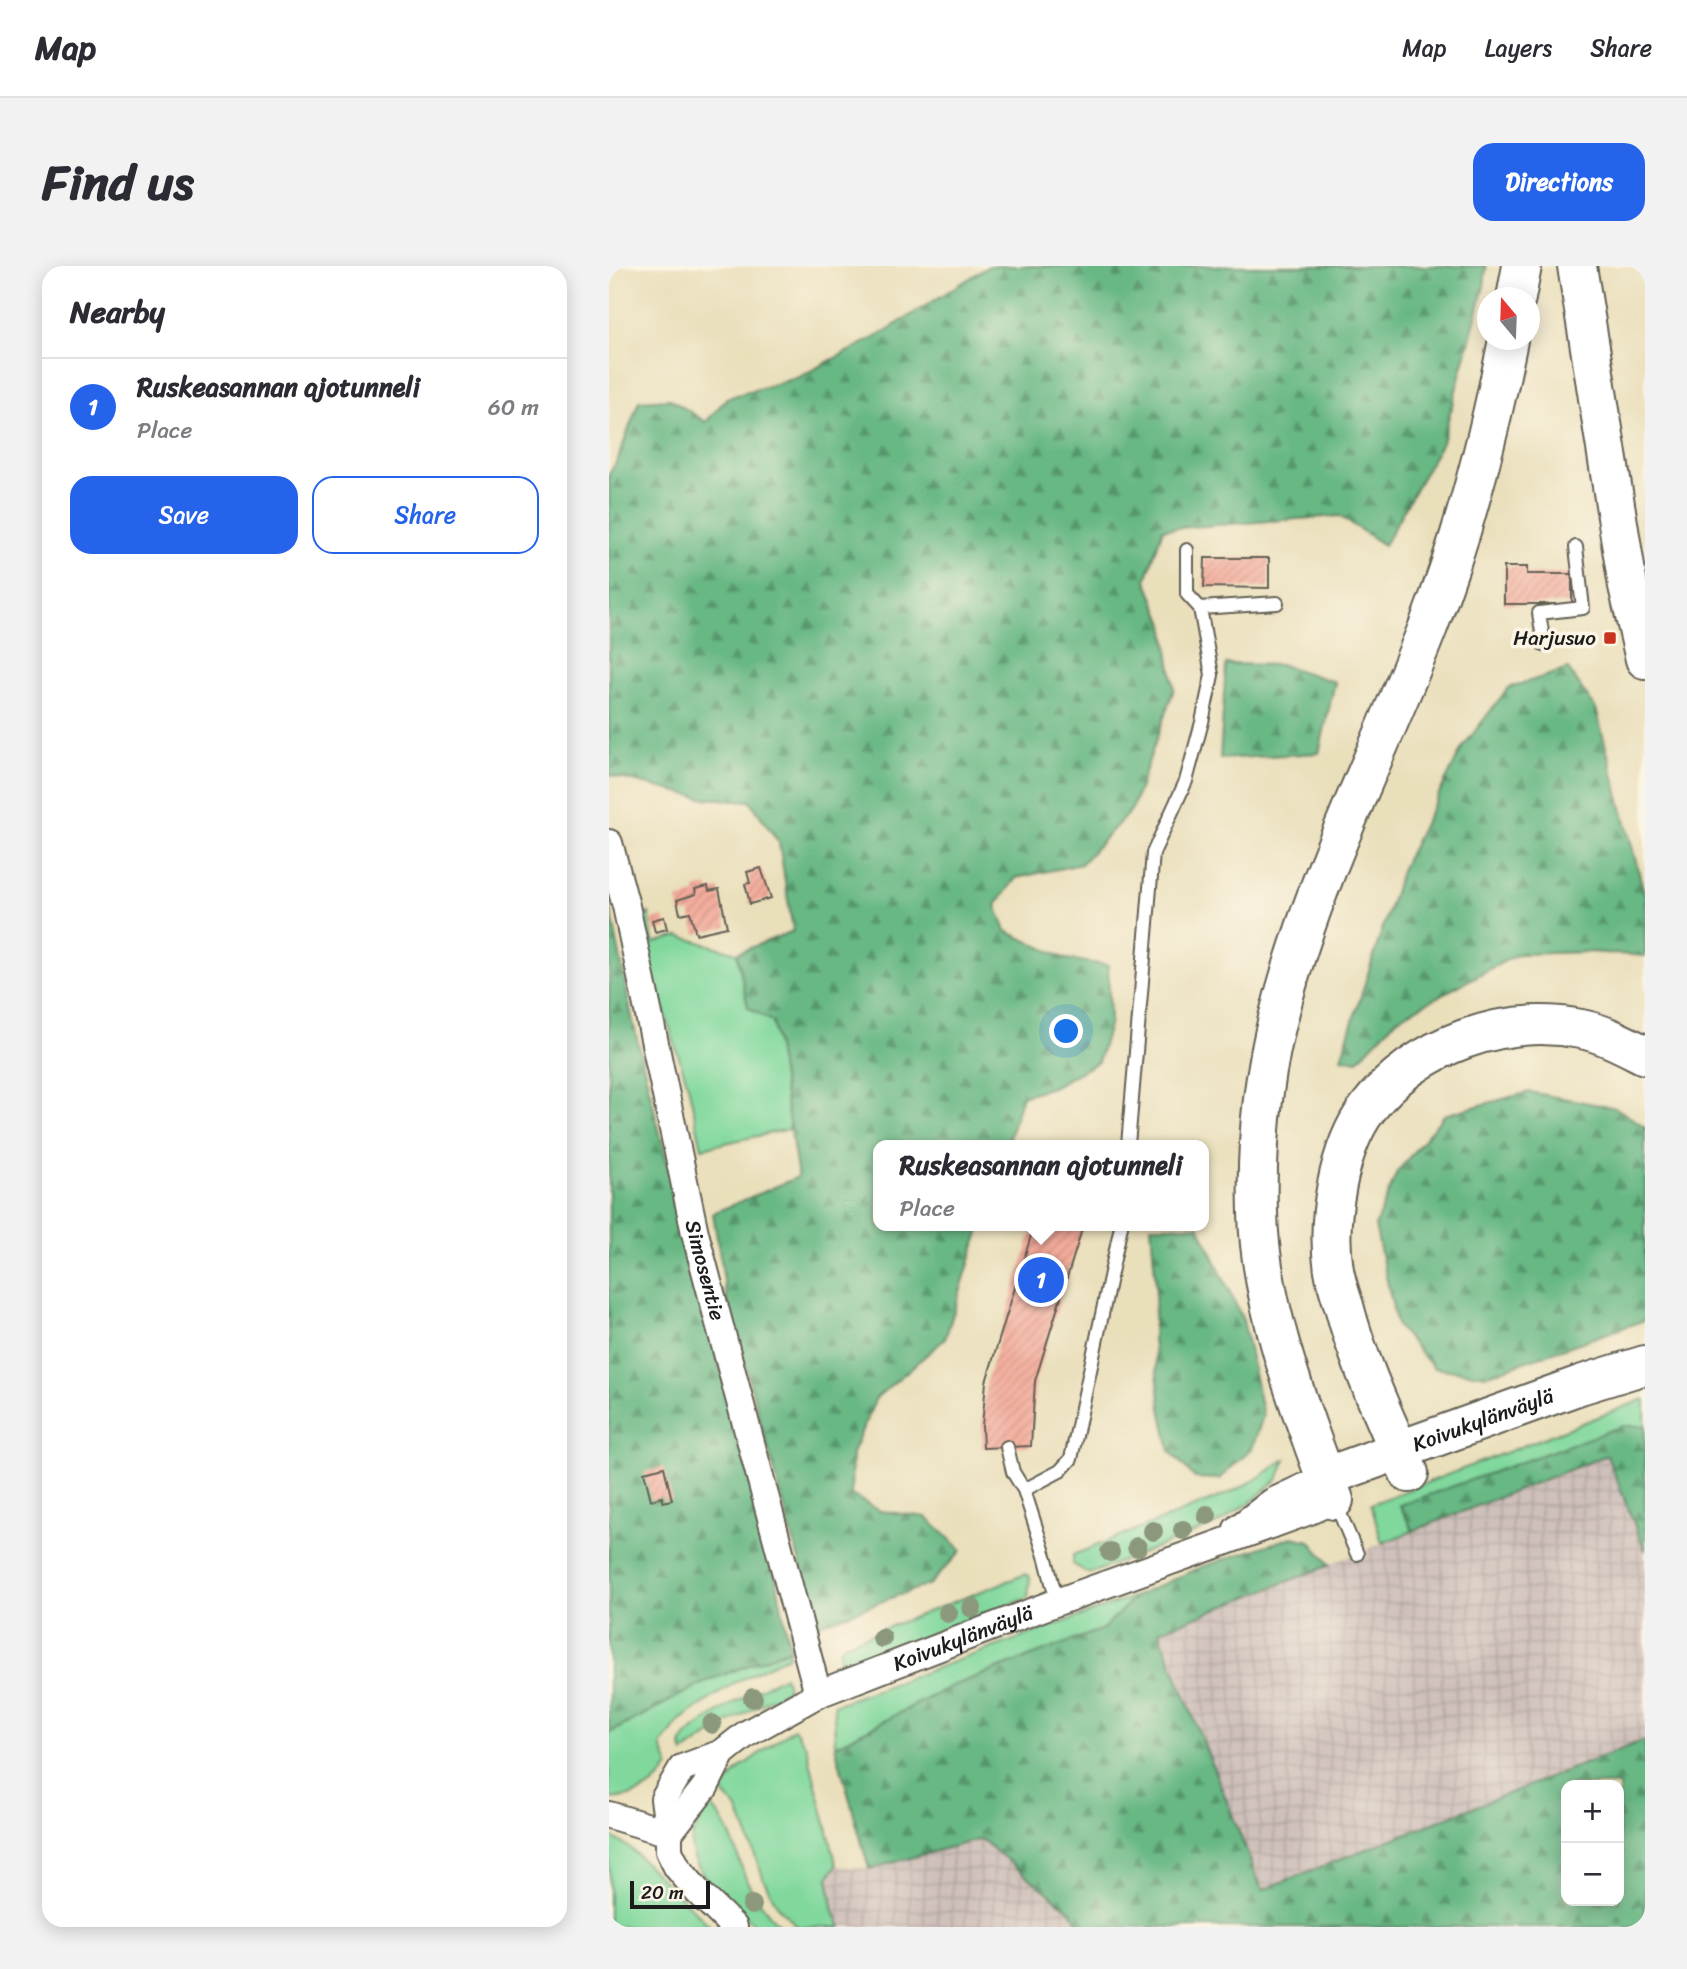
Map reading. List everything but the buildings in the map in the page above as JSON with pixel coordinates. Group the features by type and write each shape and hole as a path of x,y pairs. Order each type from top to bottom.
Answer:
{"main road":[{"path":"1518,287 1522,266"},
{"path":"1577,266 1628,586 1645,659"},
{"path":"1330,1488 1280,1339 1263,1270 1258,1214 1259,1164 1267,1076 1280,1009 1300,944 1429,625 1468,509 1506,350"},
{"path":"1404,1462 1380,1410 1353,1339 1334,1269 1332,1209 1346,1152 1367,1108 1404,1071 1431,1053 1441,1047 1485,1033 1532,1026 1582,1029 1645,1055"},
{"name":"Koivukylänväylä","path":"1404,1462 1580,1385 1645,1365"},
{"name":"Koivukylänväylä","path":"1330,1488 1404,1462 1588,1408 1645,1382"}],"street":[{"name":"Simosentie","path":"609,843 626,906 695,1233 818,1694"},
{"name":"Koivukylänväylä","path":"734,1927 698,1892 677,1867 669,1851 664,1799 683,1768 722,1753 746,1734 818,1694 1057,1602 1215,1545 1272,1502 1330,1488"},
{"path":"609,1815 669,1833"}],"lane":[{"path":"1544,645 1539,613 1583,608 1576,547"},
{"path":"1128,1140 1153,853 1186,781 1212,675 1200,608 1187,594 1187,550"},
{"path":"1200,608 1277,603"},
{"path":"1024,1490 1060,1471 1071,1459 1120,1231"},
{"path":"1007,1447 1013,1472 1024,1490 1057,1602"},
{"path":"1330,1488 1357,1555"}],"shaded area":[{"path":"1608,1455 1645,1551 1645,1740 1262,1890 1159,1631"},
{"path":"981,1839 1072,1912 1079,1927 841,1927 834,1912 828,1877 837,1866 869,1869"}],"green space":[{"path":"989,266 1486,266 1484,287 1477,287 1477,313 1442,442 1384,545 1339,516 1163,529 1146,580 1164,624 1174,689 1132,809 1081,864 1016,878 996,905 1006,931 1066,959 1108,965 1110,1022 1098,1062 1052,1087 1022,1096 1009,1140 873,1140 873,1231 979,1231 945,1339 876,1398 852,1453 851,1495 880,1511 926,1517 962,1550 930,1584 817,1625 727,1300 713,1213 798,1177 773,1022 748,1007 737,953 793,931 779,843 750,801 702,798 609,775 609,474 618,459 639,401 670,399 706,422 727,398 799,377 876,337"},
{"path":"1226,664 1282,665 1335,682 1319,753 1220,759"},
{"path":"1568,669 1596,709 1645,896 1645,956 1590,952 1518,954 1398,1018 1358,1060 1341,1058 1402,868 1462,748 1508,688"},
{"path":"609,900 632,1018 697,1286 768,1538 790,1649 707,1681 609,1733"},
{"path":"649,913 653,943 679,936 737,953 748,1007 773,1021 790,1129 702,1148 688,1085 636,923 638,918"},
{"path":"1529,1092 1616,1108 1645,1127 1645,1320 1487,1375 1434,1368 1397,1326 1375,1226 1397,1172 1444,1115"},
{"path":"1151,1231 1201,1231 1243,1320 1263,1416 1252,1449 1219,1479 1195,1478 1170,1451 1161,1408 1153,1339 1156,1287"},
{"path":"1645,1399 1645,1426 1623,1426 1400,1506 1413,1531 1382,1543 1371,1504"},
{"path":"1623,1426 1645,1426 1645,1551 1607,1455 1413,1531 1400,1505"},
{"path":"1286,1459 1278,1479 1252,1501 1217,1524 1089,1574 1073,1564 1073,1555 1230,1493"},
{"path":"1292,1537 1310,1541 1330,1565 1159,1631 1262,1890 1645,1740 1645,1927 1079,1927 1072,1912 981,1839 869,1869 835,1746 952,1686 1103,1629 1136,1596 1201,1567"},
{"path":"1026,1574 1030,1577 1028,1598 845,1666 840,1661 839,1650 844,1644"},
{"path":"1136,1596 1103,1629 952,1686 835,1746 834,1705"},
{"path":"790,1649 788,1656 734,1683 680,1720 661,1746 669,1766 658,1781 636,1794 609,1799 609,1733 707,1681"},
{"path":"784,1676 787,1690 719,1728 684,1753 681,1745 697,1727"},
{"path":"794,1728 806,1746 837,1866 828,1877 834,1912 841,1927 798,1927 778,1907 764,1880 738,1810 721,1791 740,1768"},
{"path":"710,1805 729,1832 751,1889 781,1927 757,1927 726,1900 697,1864 692,1852 692,1840"},
{"path":"609,1835 630,1848 711,1927 609,1927"}],"place":[{"name":"Harjusuo","path":"1610,638"},
{"name":"Ruskeasannan ajotunneli","path":"1041,1280"}]}
